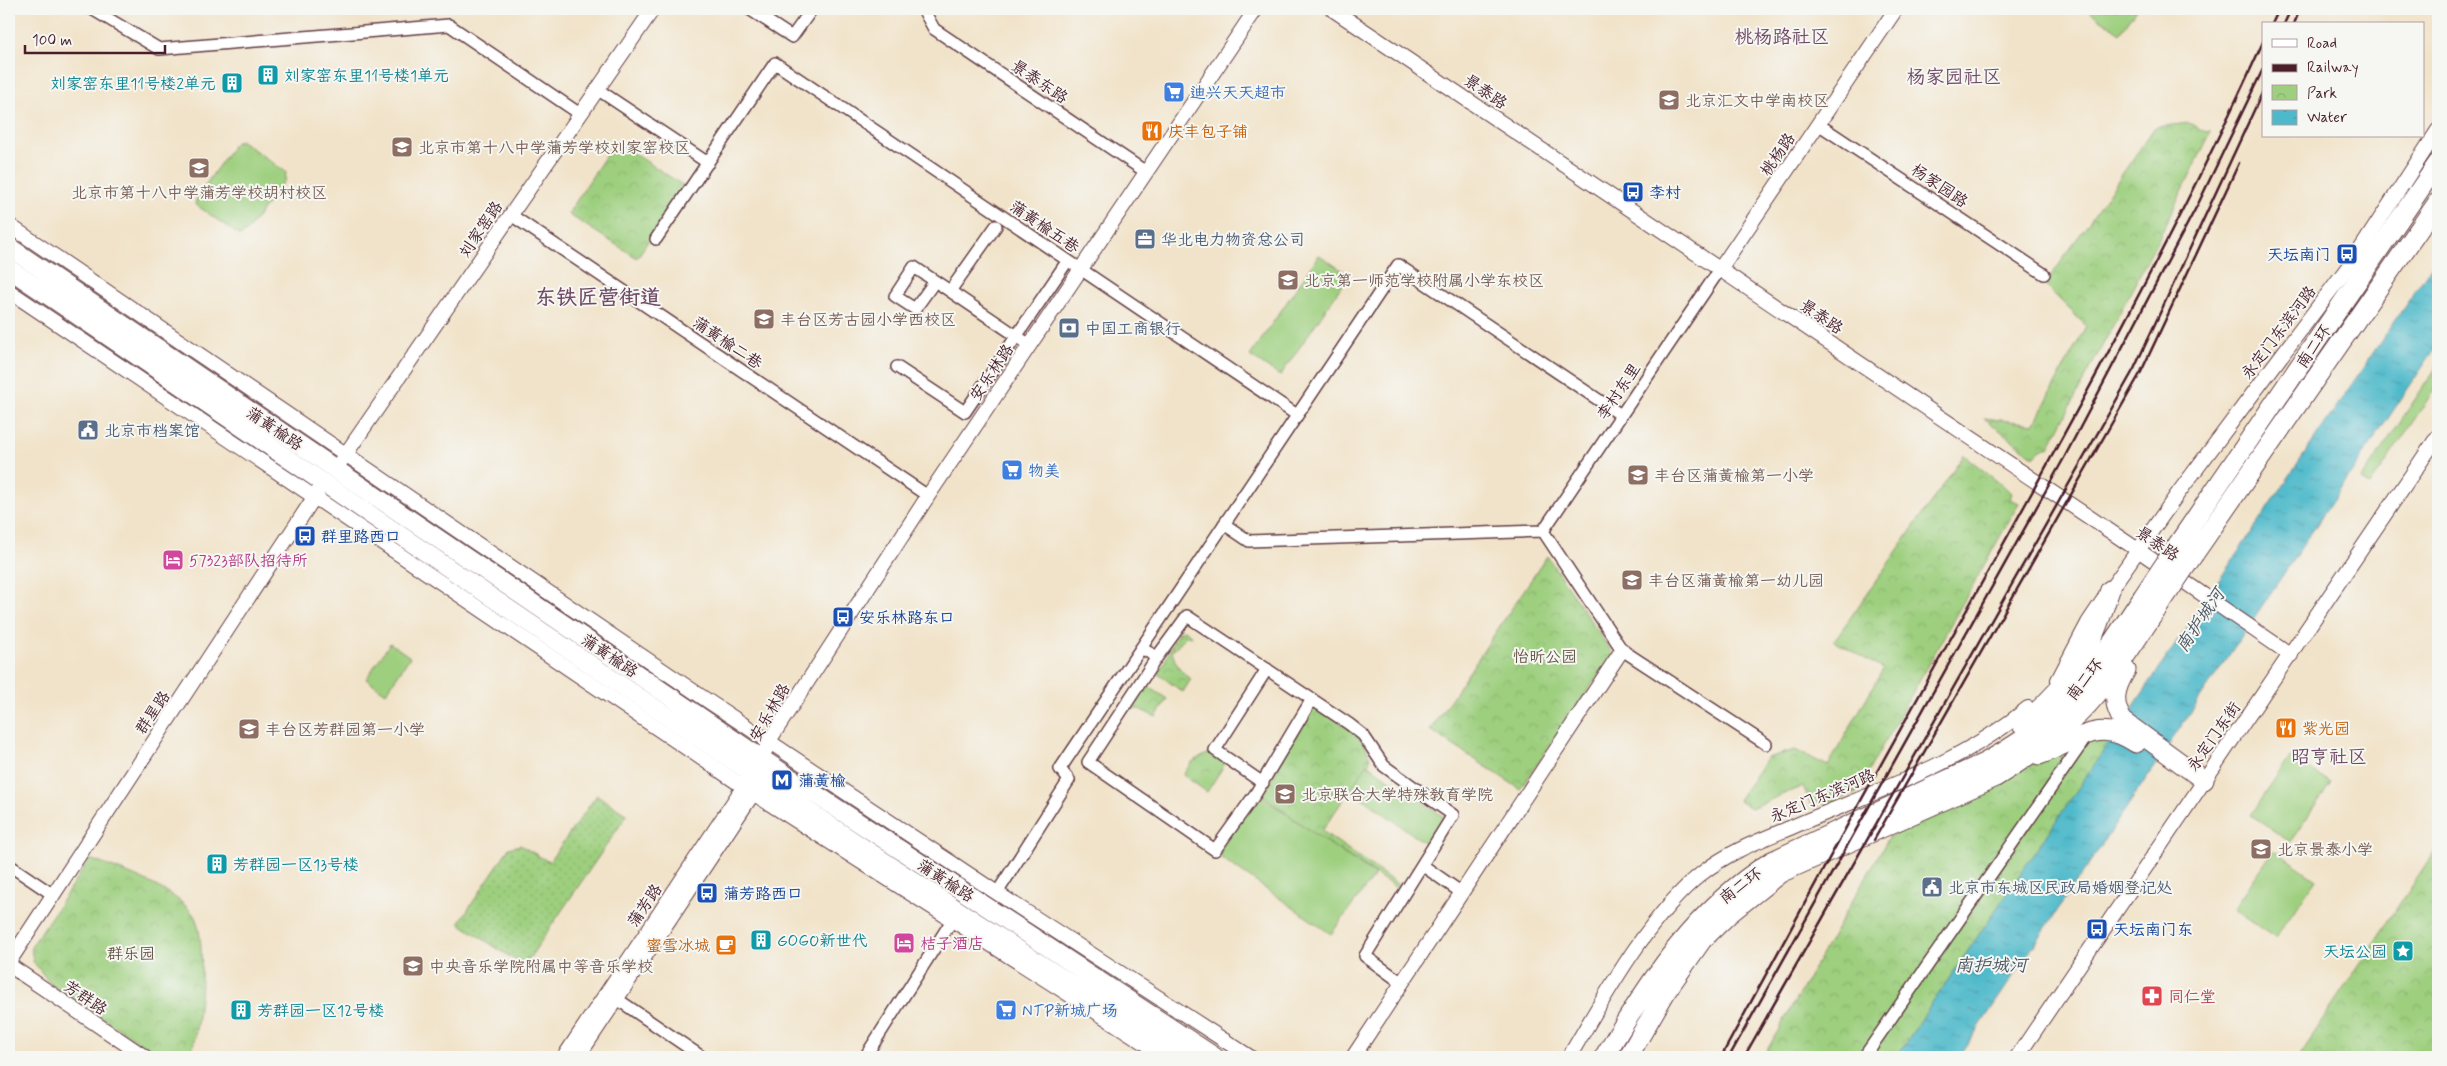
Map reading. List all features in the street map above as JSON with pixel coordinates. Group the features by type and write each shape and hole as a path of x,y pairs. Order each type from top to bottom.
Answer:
{"highway":[{"name":"南二环","path":"1604,1057 1649,986 1690,930 1718,900 1746,877 1804,845 1986,762 2018,744 2059,709 2104,654 2438,163"},
{"name":"南二环","path":"1628,1057 1667,990 1702,940 1730,913 1780,873 1994,778 2019,763 2069,724 2104,686 2438,202"},
{"path":"1947,780 2014,732 2036,713 2063,682 2084,656 2100,621 2110,590"},
{"path":"2157,609 2118,682 2114,694 2116,708 2122,720 2201,784"},
{"path":"2019,763 2095,732 2113,730 2178,767"}],"main road":[{"name":"蒲黄榆路","path":"9,247 754,778 1025,956 1185,1057"},
{"name":"蒲黄榆路","path":"9,269 330,476"},
{"name":"蒲黄榆路","path":"754,778 1215,1057"},
{"path":"992,948 1025,956"}],"street":[{"path":"92,9 159,49 449,25 580,114"},
{"name":"刘家窑路","path":"330,476 653,9"},
{"path":"749,9 792,37 812,9"},
{"name":"景泰东路","path":"923,9 934,29 1146,172"},
{"name":"安乐林路","path":"754,778 769,741 928,496 1256,9"},
{"name":"景泰路","path":"1332,9 2138,550 2291,655"},
{"name":"桃杨路","path":"1720,269 1896,9"},
{"name":"蒲黄榆五巷","path":"708,163 775,63 1297,416"},
{"path":"597,89 708,163 656,239"},
{"name":"杨家园路","path":"1818,124 2044,274"},
{"name":"永定门东滨河路","path":"1569,1057 1628,961 1672,903 1702,873 1749,846 1969,750 2014,720 2042,697 2059,678 2088,623 2110,590 2179,492 2354,259 2438,130"},
{"name":"蒲黄榆二巷","path":"511,215 928,496"},
{"path":"9,225 769,741 997,893 1250,1057"},
{"path":"950,291 996,226"},
{"path":"997,893 1069,780 1060,769 1398,265 1621,415"},
{"path":"897,367 964,412 1064,266"},
{"path":"72,268 73,291"},
{"name":"李村东里","path":"1543,531 1720,269"},
{"path":"934,281 1030,345"},
{"path":"9,291 315,497 754,778 951,922 1163,1056"},
{"name":"永定门东街","path":"2017,1057 2438,436"},
{"name":"群星路","path":"9,962 52,894 330,476"},
{"path":"1224,524 1249,542 1543,531 1622,650 1766,744"},
{"path":"1312,699 1262,783 1215,850 1088,762 1157,657 1187,616 1312,699 1364,735 1384,766 1453,815 1365,956 1402,983"},
{"path":"1141,648 1157,657"},
{"path":"1353,1057 1622,650"},
{"path":"1262,783 1215,750 1267,669"},
{"path":"1864,1057 2095,732"},
{"name":"蒲芳路","path":"578,1057 617,998 754,778"},
{"name":"蒲芳路","path":"564,1057 754,778"},
{"path":"9,865 52,894"},
{"path":"1422,865 1462,893"},
{"path":"865,1057 951,922"},
{"name":"芳群路","path":"9,966 145,1057"},
{"path":"617,998 702,1057"}],"green space":[{"path":"2086,9 2137,9 2120,33"},
{"path":"2189,123 2204,131 2211,132 2159,238 2049,447 2041,450 2034,457 1984,418 2034,424 2086,326 2045,285 2155,127"},
{"path":"240,140 286,172 285,180 247,231 240,236 195,204 197,197 234,144"},
{"path":"615,141 684,186 637,258 568,214"},
{"path":"1319,255 1349,275 1280,376 1250,356"},
{"path":"2438,365 2438,384 2370,486 2361,480"},
{"path":"1964,455 2012,493 2010,499 2019,503 1856,793 1812,807 1803,786 1751,808 1738,800 1767,758 1795,750 1828,766 1883,669 1834,641"},
{"name":"怡昕公园","path":"1547,556 1613,654 1520,789 1430,730"},
{"path":"1184,630 1192,636 1186,636 1172,651 1178,667 1191,679 1183,692 1158,674 1179,631"},
{"path":"390,643 410,657 386,693 366,679"},
{"path":"1145,684 1167,699 1156,717 1137,708 1131,710 1126,707"},
{"path":"1310,705 1347,727 1355,734 1368,750 1370,760 1322,831 1400,886 1398,889 1313,833 1261,794 1272,779"},
{"path":"2113,738 1896,1057 1763,1057 1889,837 2077,742"},
{"path":"1211,752 1226,762 1207,792 1183,775 1192,762"},
{"path":"2291,756 2331,783 2290,842 2251,815"},
{"path":"1367,764 1444,817 1426,844 1350,789"},
{"path":"1256,793 1375,875 1331,934 1217,855"},
{"path":"597,795 627,815 524,966 459,923 509,848 520,845 549,862"},
{"name":"天坛公园","path":"2438,846 2438,1057 2298,1057"},
{"path":"2274,850 2316,879 2275,938 2233,909"},
{"name":"群乐园","path":"90,859 159,888 184,904 193,914 198,925 201,942 201,984 197,1027 190,1057 162,1057 51,985 33,961 31,947"}],"water":[{"name":"南护城河","path":"2438,257 2438,344 1959,1057 1896,1057"}],"railway":[{"path":"2273,22 2279,9"},
{"path":"2285,22 2291,9"},
{"path":"2295,22 2300,9"},
{"path":"1721,1057 2111,347 2189,196 2262,44"},
{"path":"1729,1057 2064,458 2199,202 2262,71"},
{"path":"1744,1057 2134,369 2262,93"},
{"path":"1874,840 2141,372 2239,163"}],"place":[{"name":"刘家窑东里11号楼1单元","path":"268,75"},
{"name":"刘家窑东里11号楼2单元","path":"232,83"},
{"name":"迪兴天天超市","path":"1174,92"},
{"name":"北京汇文中学南校区","path":"1669,100"},
{"name":"庆丰包子铺","path":"1152,131"},
{"name":"北京市第十八中学蒲芳学校刘家窑校区","path":"402,147"},
{"name":"北京市第十八中学蒲芳学校胡村校区","path":"199,168"},
{"name":"李村","path":"1633,192"},
{"name":"华北电力物资总公司","path":"1145,239"},
{"name":"天坛南门","path":"2347,254"},
{"name":"北京第一师范学校附属小学东校区","path":"1288,280"},
{"name":"丰台区芳古园小学西校区","path":"764,319"},
{"name":"中国工商银行","path":"1069,328"},
{"name":"北京市档案馆","path":"88,430"},
{"name":"物美","path":"1012,470"},
{"name":"丰台区蒲黄榆第一小学","path":"1638,475"},
{"name":"群里路西口","path":"305,536"},
{"name":"57323部队招待所","path":"173,560"},
{"name":"丰台区蒲黄榆第一幼儿园","path":"1632,580"},
{"name":"安乐林路东口","path":"843,617"},
{"name":"紫光园","path":"2286,728"},
{"name":"丰台区芳群园第一小学","path":"249,729"},
{"name":"蒲黄榆","path":"782,780"},
{"name":"北京联合大学特殊教育学院","path":"1285,794"},
{"name":"北京景泰小学","path":"2261,849"},
{"name":"芳群园一区13号楼","path":"217,864"},
{"name":"北京市东城区民政局婚姻登记处","path":"1932,887"},
{"name":"蒲芳路西口","path":"707,893"},
{"name":"天坛南门东","path":"2097,929"},
{"name":"GOGO新世代","path":"761,940"},
{"name":"桔子酒店","path":"904,943"},
{"name":"蜜雪冰城","path":"726,945"},
{"name":"天坛公园","path":"2403,951"},
{"name":"中央音乐学院附属中等音乐学校","path":"413,966"},
{"name":"同仁堂","path":"2152,996"},
{"name":"芳群园一区12号楼","path":"241,1010"},
{"name":"NTP新城广场","path":"1006,1010"}],"district":[{"name":"桃杨路社区","path":"1782,36"},
{"name":"杨家园社区","path":"1954,76"},
{"name":"东铁匠营街道","path":"598,297"},
{"name":"昭亨社区","path":"2329,756"}]}
